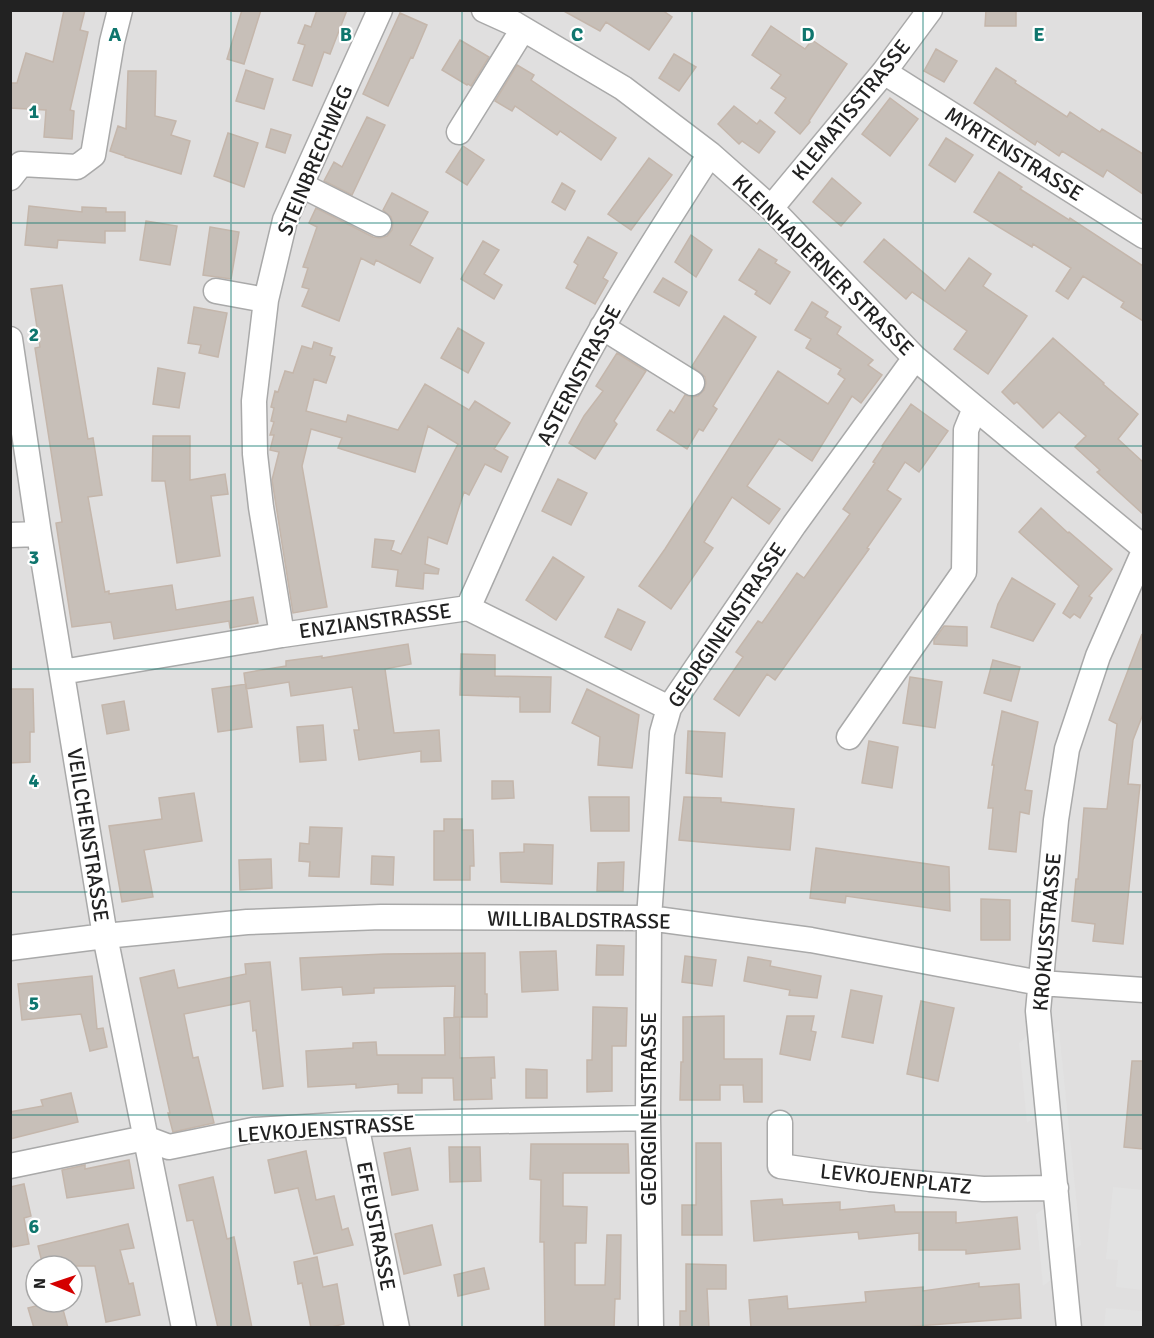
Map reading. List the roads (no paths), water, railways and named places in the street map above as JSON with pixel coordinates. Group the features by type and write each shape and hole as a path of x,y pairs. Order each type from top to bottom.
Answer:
{"street":[{"path":"10,178 21,164 77,167 93,155 112,42 120,10"},
{"name":"STEINBRECHWEG","path":"282,635 261,507 255,454 254,401 266,300 285,220 380,10"},
{"name":"KLEINHADERNER STRASSE","path":"484,10 523,29 623,88 710,154 771,208 915,358 1143,550"},
{"name":"KLEMATISSTRASSE","path":"771,208 884,72 930,10"},
{"path":"459,132 523,29"},
{"name":"MYRTENSTRASSE","path":"884,72 1143,237"},
{"name":"ASTERNSTRASSE","path":"468,608 555,416 602,327 636,269 710,154"},
{"path":"301,185 379,224"},
{"path":"216,291 266,300"},
{"path":"602,327 692,383"},
{"name":"VEILCHENSTRASSE","path":"10,339 39,534 105,936 184,1328"},
{"name":"GEORGINENSTRASSE","path":"651,1328 648,1118 649,918 662,733 669,708 794,525 915,358"},
{"path":"849,737 964,572 966,430 975,408"},
{"path":"10,535 39,534"},
{"name":"KROKUSSTRASSE","path":"1069,1328 1038,1011 1040,983 1056,820 1067,749 1098,656 1143,550"},
{"name":"ENZIANSTRASSE","path":"62,672 282,635 468,608 669,708"},
{"name":"WILLIBALDSTRASSE","path":"10,948 247,922 381,917 649,918 811,940 1040,983 1143,990"},
{"name":"LEVKOJENSTRASSE","path":"10,1166 145,1138 170,1147 253,1130 356,1124 648,1118"},
{"name":"LEVKOJENPLATZ","path":"780,1123 780,1166 870,1179 984,1188 1056,1188"},
{"name":"EFEUSTRASSE","path":"356,1124 397,1328"}]}
